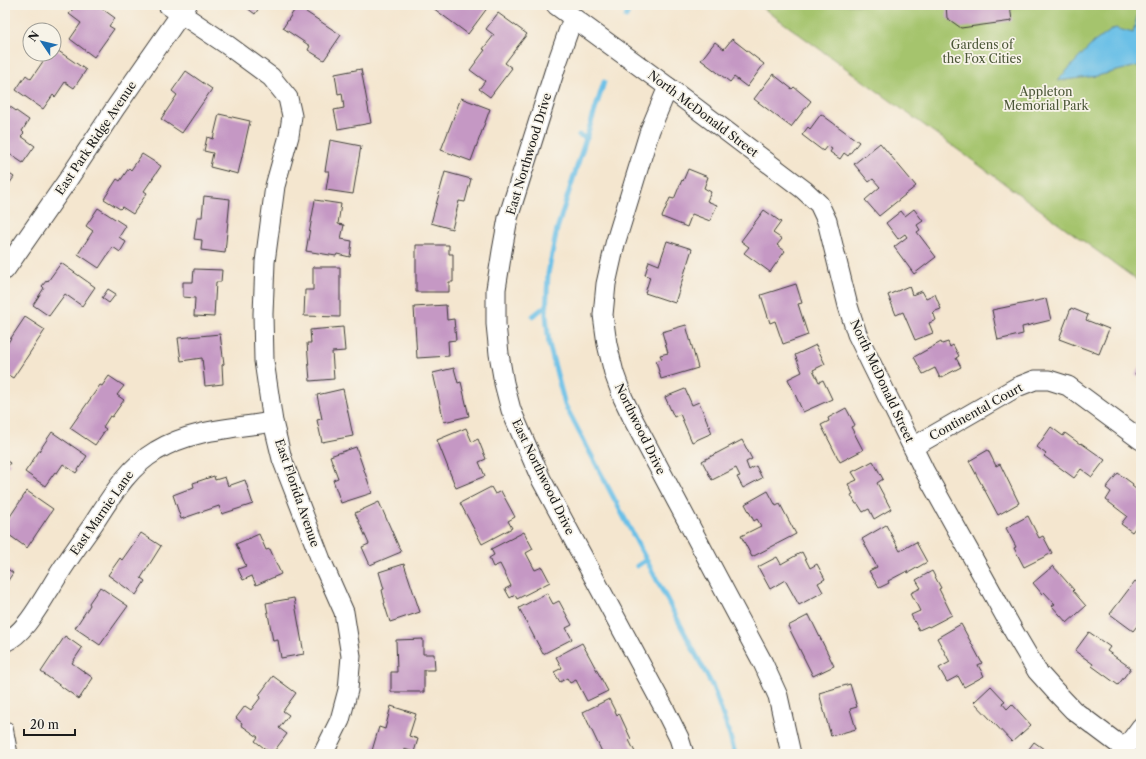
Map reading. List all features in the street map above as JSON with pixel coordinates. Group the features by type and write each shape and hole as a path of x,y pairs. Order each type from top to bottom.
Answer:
{"street":[{"name":"North McDonald Street","path":"556,5 668,87 804,190 818,204 827,221 848,306 857,334 924,470 1014,632 1037,670 1055,691 1073,710 1123,752"},
{"name":"East Park Ridge Avenue","path":"5,270 116,107 178,8"},
{"name":"East Florida Avenue","path":"178,8 271,77 288,98 292,116 289,136 275,186 265,262 263,314 264,361 273,422 282,459 321,560 344,612 350,656 348,690 340,720 323,754"},
{"name":"East Northwood Drive","path":"573,18 557,63 508,218 496,289 496,324 499,354 511,410 542,479 663,706 679,738 684,754"},
{"name":"Northwood Drive","path":"668,87 650,130 615,244 606,284 603,315 607,344 614,373 623,398 634,421 763,663 778,696 791,754"},
{"name":"Continental Court","path":"913,447 1017,387 1035,380 1049,380 1068,386 1141,440"},
{"name":"East Marnie Lane","path":"7,641 20,631 37,609 122,481 136,466 156,451 180,440 207,432 273,422"},
{"path":"1123,752 1141,727"}],"lane":[{"path":"8,727 13,754"}],"green space":[{"name":"Appleton Memorial Park","path":"759,5 1141,5 1141,283"}],"water":[{"path":"1141,11 1141,65 1097,76 1057,81 1094,42 1115,28 1133,33 1138,13"}],"building":[{"path":"76,5 97,5 115,18 109,26 114,29 94,57 70,39 81,23 69,14"},
{"path":"243,5 261,5 255,14"},
{"path":"429,5 485,5 488,7 468,34"},
{"path":"946,5 1010,5 1012,21 961,28 947,18"},
{"path":"297,6 341,35 324,60 308,50 310,46 283,28"},
{"path":"498,13 527,34 505,63 512,68 490,97 479,89 485,81 470,70 494,35 486,29"},
{"path":"732,39 764,64 747,87 734,77 730,82 701,60 715,42 724,49"},
{"path":"62,54 86,70 74,88 65,82 55,97 53,95 43,109 16,90 26,75 31,79 43,62 62,62"},
{"path":"361,69 371,123 338,129 334,110 344,108 342,93 338,94 335,74"},
{"path":"186,71 212,89 182,133 161,119 177,95 172,91"},
{"path":"773,74 792,89 794,87 811,101 791,127 754,99"},
{"path":"461,98 490,109 471,161 441,150"},
{"path":"9,106 29,120 22,131 24,133 21,136 35,146 23,163 5,151 5,111"},
{"path":"219,114 250,121 238,174 210,167 213,153 204,151 207,137 213,139"},
{"path":"821,114 859,142 848,156 844,153 840,159 830,152 832,149 827,146 823,151 802,135 808,127 810,129"},
{"path":"330,140 361,146 353,194 326,190 329,171 325,171"},
{"path":"880,143 916,186 879,216 865,200 880,187 873,179 869,182 854,164"},
{"path":"142,154 161,166 144,191 147,193 133,214 122,207 120,209 104,199 117,179 120,181 129,168 131,170"},
{"path":"688,169 708,177 704,188 711,192 707,201 717,205 710,221 692,214 687,227 662,217 670,198 674,199"},
{"path":"5,171 14,177 5,190"},
{"path":"445,172 471,179 465,202 459,201 452,229 431,223"},
{"path":"204,196 230,199 225,253 201,250 202,240 194,239 197,217 202,217"},
{"path":"315,200 341,204 338,224 344,225 341,239 352,241 350,257 337,254 336,256 306,251"},
{"path":"98,208 126,226 119,237 126,242 120,252 113,247 99,268 78,254 93,231 86,226"},
{"path":"914,209 923,221 917,225 920,230 917,232 936,257 914,274 894,247 907,237 905,234 898,239 886,223 901,211 905,216"},
{"path":"764,210 781,222 773,233 782,239 777,245 785,251 770,272 744,253 749,247 741,241"},
{"path":"667,241 692,249 675,303 645,293 650,277 645,275 649,261 659,265"},
{"path":"416,245 449,245 449,254 453,254 453,282 449,282 449,292 416,292"},
{"path":"61,263 95,287 82,306 65,294 49,316 33,305 44,288 42,286 47,280 48,281"},
{"path":"313,267 340,267 340,317 304,316 305,290 313,290"},
{"path":"194,269 222,270 221,282 216,282 214,317 194,316 195,298 183,297 183,282 193,282"},
{"path":"796,284 802,303 798,304 808,335 783,344 775,321 770,323 761,295"},
{"path":"909,286 912,295 922,291 926,298 935,294 941,309 933,312 936,320 929,323 933,333 915,340 903,312 896,315 888,295"},
{"path":"108,289 116,294 109,303 102,298"},
{"path":"1046,299 1051,320 1022,327 1023,334 998,340 992,310"},
{"path":"446,305 447,320 454,319 456,340 448,341 449,356 417,358 414,307"},
{"path":"1071,308 1088,315 1086,320 1109,329 1099,354 1059,339"},
{"path":"25,317 45,330 13,378 5,373 5,347"},
{"path":"686,325 698,368 661,379 656,361 662,359 660,355 668,353 662,332"},
{"path":"343,327 345,351 332,352 334,379 310,381 307,343 311,343 310,330"},
{"path":"220,334 224,364 222,365 223,384 205,386 202,358 181,361 178,338"},
{"path":"941,342 942,344 948,342 950,347 953,345 959,356 956,358 961,367 940,378 935,368 923,374 914,357"},
{"path":"816,345 825,364 813,370 819,382 823,380 832,399 803,412 788,379 802,372 795,355"},
{"path":"1141,366 1141,378 1135,374"},
{"path":"454,368 458,383 461,382 469,416 444,422 433,373"},
{"path":"109,376 124,386 117,395 124,400 112,417 110,416 103,427 106,429 95,445 70,428 100,385 102,386"},
{"path":"343,389 353,436 322,442 317,420 322,419 317,395"},
{"path":"685,389 692,405 699,402 712,433 692,442 680,414 674,417 665,397"},
{"path":"846,408 855,425 851,427 863,450 840,462 821,425 829,421 828,418"},
{"path":"1051,427 1063,436 1065,433 1105,460 1092,477 1081,469 1074,478 1044,456 1046,454 1037,447"},
{"path":"466,428 472,442 478,439 486,459 479,462 485,476 456,488 437,440"},
{"path":"52,432 87,456 76,473 63,464 45,486 25,472"},
{"path":"742,440 752,459 746,462 749,470 756,466 762,478 743,488 737,477 740,476 736,468 712,480 702,461"},
{"path":"356,447 372,493 341,503 333,480 338,478 330,456"},
{"path":"988,450 996,466 1000,464 1019,503 998,515 969,461"},
{"path":"5,460 10,463 7,467 5,466"},
{"path":"873,461 883,479 877,483 891,509 874,519 869,509 863,512 858,504 856,504 851,495 853,494 848,484 857,480 852,472"},
{"path":"1118,473 1133,484 1132,486 1141,493 1141,524 1140,526 1138,524 1132,532 1121,524 1127,516 1106,500 1111,492 1106,488"},
{"path":"214,476 215,480 225,477 228,486 245,480 253,504 222,514 219,506 181,519 173,495 194,487 193,483"},
{"path":"491,487 495,494 501,491 515,517 508,521 512,528 482,544 460,503"},
{"path":"27,491 53,509 27,548 5,532 5,524"},
{"path":"768,491 776,506 780,504 796,534 752,557 741,536 761,526 757,519 754,521 745,504"},
{"path":"379,502 401,552 370,565 362,547 369,544 355,513"},
{"path":"1028,516 1039,538 1043,536 1052,553 1024,567 1006,528"},
{"path":"886,525 900,551 916,542 927,562 908,573 907,571 888,581 889,583 879,588 869,571 877,567 862,539"},
{"path":"524,532 533,549 526,553 535,570 542,567 550,582 517,599 515,595 510,598 505,589 511,586 500,564 493,567 489,558 494,555 491,549"},
{"path":"141,533 161,546 141,578 145,581 136,595 108,575 120,558 122,560"},
{"path":"259,534 266,550 270,549 281,574 256,585 252,576 243,580 238,569 246,566 236,544"},
{"path":"802,552 810,568 817,564 825,579 818,583 823,592 799,605 785,580 770,589 758,567 777,557 781,564"},
{"path":"404,564 420,612 390,622 384,603 382,590 384,589 379,572"},
{"path":"1053,566 1086,606 1067,623 1052,606 1055,604 1044,592 1042,594 1033,583"},
{"path":"5,567 13,573 5,585"},
{"path":"932,571 952,615 929,627 928,626 919,630 911,615 920,611 911,593 921,588 916,580"},
{"path":"1135,581 1141,585 1141,621 1133,631 1110,614"},
{"path":"100,587 128,606 100,645 75,628"},
{"path":"547,593 553,604 559,601 572,625 566,628 572,639 543,654 519,608"},
{"path":"294,598 304,654 281,658 278,640 273,641 266,603"},
{"path":"809,615 834,666 813,676 788,626"},
{"path":"961,624 982,663 978,665 984,676 964,687 958,676 947,682 939,668 950,662 937,638"},
{"path":"1089,632 1110,647 1107,651 1131,668 1118,685 1092,666 1093,664 1075,651"},
{"path":"65,636 82,648 72,663 93,678 79,699 41,672"},
{"path":"423,639 423,654 434,654 435,670 424,670 424,692 391,692 391,672 397,672 396,640"},
{"path":"582,643 608,691 587,701 576,680 570,683 567,678 560,682 554,672 562,668 556,657"},
{"path":"273,676 296,693 283,711 289,715 279,728 287,734 272,754 255,741 258,737 241,725 242,723 236,718 245,706 251,710 261,697 259,695"},
{"path":"850,684 857,707 850,709 856,729 831,736 819,693"},
{"path":"991,686 1005,701 1002,703 1007,709 1012,704 1031,725 1012,742 974,702"},
{"path":"609,699 617,715 619,713 636,754 603,754 583,712"},
{"path":"391,706 416,714 409,736 418,739 414,752 404,749 402,754 371,754 379,727 385,729"},
{"path":"1034,742 1051,754 1025,754"}],"waterway":[{"path":"626,17 630,5"},
{"path":"604,82 557,229 548,274 546,314 549,344 565,405 713,687 735,754"},
{"path":"579,135 587,138"},
{"path":"533,316 547,305"},
{"path":"637,566 646,560"}],"park label":[{"name":"Gardens of the Fox Cities","path":"982,52"}]}
